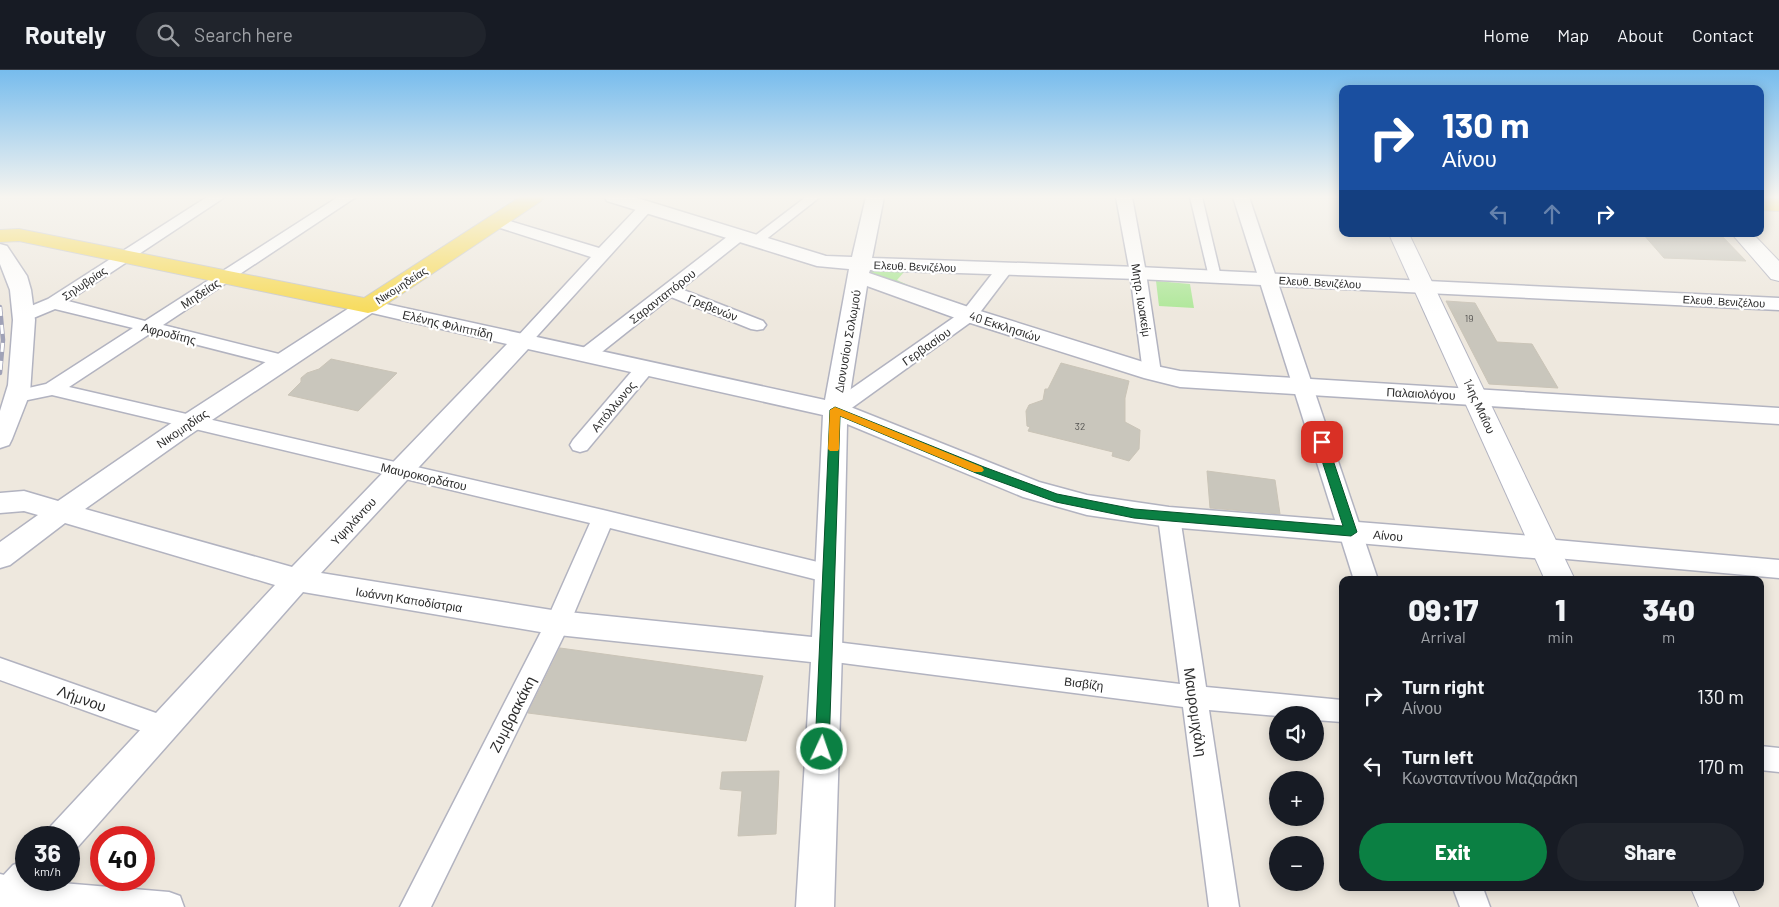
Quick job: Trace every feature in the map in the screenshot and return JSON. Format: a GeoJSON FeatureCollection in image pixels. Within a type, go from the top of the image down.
{"type":"FeatureCollection","features":[{"type":"Feature","properties":{"kind":"main road","name":"Ελένης Φιλιππίδη"},"geometry":{"type":"LineString","coordinates":[[24,236],[368,306]]}},
{"type":"Feature","properties":{"kind":"main road","name":"Νικομηδείας"},"geometry":{"type":"LineString","coordinates":[[368,306],[475,236]]}},
{"type":"Feature","properties":{"kind":"main road","name":"14ης Μαΐου"},"geometry":{"type":"LineString","coordinates":[[1400,237],[1476,396],[1558,576]]}},
{"type":"Feature","properties":{"kind":"main road"},"geometry":{"type":"LineString","coordinates":[[1745,237],[1779,274]]}},
{"type":"Feature","properties":{"kind":"main road"},"geometry":{"type":"LineString","coordinates":[[1712,891],[1720,907]]}},
{"type":"Feature","properties":{"kind":"street","name":"Σηλυβρίας"},"geometry":{"type":"LineString","coordinates":[[24,315],[54,304],[156,236]]}},
{"type":"Feature","properties":{"kind":"street","name":"Μηδείας"},"geometry":{"type":"LineString","coordinates":[[52,389],[288,236]]}},
{"type":"Feature","properties":{"kind":"street"},"geometry":{"type":"LineString","coordinates":[[542,236],[602,255]]}},
{"type":"Feature","properties":{"kind":"street","name":"Υψηλάντου"},"geometry":{"type":"LineString","coordinates":[[74,826],[297,580],[619,236]]}},
{"type":"Feature","properties":{"kind":"street","name":"40 Εκκλησιών"},"geometry":{"type":"LineString","coordinates":[[738,236],[819,261],[859,270],[969,315],[1152,373]]}},
{"type":"Feature","properties":{"kind":"street"},"geometry":{"type":"LineString","coordinates":[[747,239],[752,236]]}},
{"type":"Feature","properties":{"kind":"street","name":"Διονυσίου Σολωμού"},"geometry":{"type":"LineString","coordinates":[[815,907],[827,651],[835,410],[866,236]]}},
{"type":"Feature","properties":{"kind":"street","name":"Μητρ. Ιωακείμ"},"geometry":{"type":"LineString","coordinates":[[1131,236],[1152,373]]}},
{"type":"Feature","properties":{"kind":"street"},"geometry":{"type":"LineString","coordinates":[[1205,236],[1215,277]]}},
{"type":"Feature","properties":{"kind":"street"},"geometry":{"type":"LineString","coordinates":[[1253,236],[1305,388],[1365,576]]}},
{"type":"Feature","properties":{"kind":"street","name":"Σαρανταπόρου"},"geometry":{"type":"LineString","coordinates":[[586,355],[669,290],[747,239]]}},
{"type":"Feature","properties":{"kind":"street"},"geometry":{"type":"LineString","coordinates":[[0,250],[8,260],[16,276],[24,315],[18,396],[0,439]]}},
{"type":"Feature","properties":{"kind":"street","name":"Ελευθ. Βενιζέλου"},"geometry":{"type":"LineString","coordinates":[[859,270],[1005,269],[1138,273],[1779,304]]}},
{"type":"Feature","properties":{"kind":"street","name":"Γερβασίου"},"geometry":{"type":"LineString","coordinates":[[835,410],[969,315],[1005,269]]}},
{"type":"Feature","properties":{"kind":"street","name":"Γρεβενών"},"geometry":{"type":"LineString","coordinates":[[669,290],[756,325]]}},
{"type":"Feature","properties":{"kind":"street","name":"Αφροδίτης"},"geometry":{"type":"LineString","coordinates":[[54,304],[284,361]]}},
{"type":"Feature","properties":{"kind":"street","name":"Ελένης Φιλιππίδη"},"geometry":{"type":"LineString","coordinates":[[368,306],[835,410]]}},
{"type":"Feature","properties":{"kind":"street","name":"Νικομηδίας"},"geometry":{"type":"LineString","coordinates":[[0,557],[60,511],[191,420],[368,306]]}},
{"type":"Feature","properties":{"kind":"street","name":"Απόλλωνος"},"geometry":{"type":"LineString","coordinates":[[580,445],[645,368]]}},
{"type":"Feature","properties":{"kind":"street","name":"Παλαιολόγου"},"geometry":{"type":"LineString","coordinates":[[1152,373],[1192,380],[1305,388],[1476,396],[1779,416]]}},
{"type":"Feature","properties":{"kind":"street","name":"Μαυροκορδάτου"},"geometry":{"type":"LineString","coordinates":[[18,396],[52,389],[191,420],[830,574]]}},
{"type":"Feature","properties":{"kind":"street","name":"Αίνου"},"geometry":{"type":"LineString","coordinates":[[835,410],[980,470],[1056,498],[1110,510],[1169,518],[1779,569]]}},
{"type":"Feature","properties":{"kind":"street","name":"Ιωάννη Καποδίστρια"},"geometry":{"type":"LineString","coordinates":[[0,503],[24,502],[60,511],[297,580],[558,623],[827,651]]}},
{"type":"Feature","properties":{"kind":"street","name":"Ζυμβρακάκη"},"geometry":{"type":"LineString","coordinates":[[415,907],[558,623],[603,518]]}},
{"type":"Feature","properties":{"kind":"street","name":"Μαυρομιχάλη"},"geometry":{"type":"LineString","coordinates":[[1169,518],[1224,907]]}},
{"type":"Feature","properties":{"kind":"street","name":"Βισβίζη"},"geometry":{"type":"LineString","coordinates":[[827,651],[1194,697],[1339,711]]}},
{"type":"Feature","properties":{"kind":"street","name":"Λήμνου"},"geometry":{"type":"LineString","coordinates":[[0,669],[164,727]]}},
{"type":"Feature","properties":{"kind":"street"},"geometry":{"type":"LineString","coordinates":[[1764,758],[1779,760]]}},
{"type":"Feature","properties":{"kind":"street"},"geometry":{"type":"LineString","coordinates":[[10,891],[169,907]]}},
{"type":"Feature","properties":{"kind":"street"},"geometry":{"type":"LineString","coordinates":[[1469,891],[1475,907]]}},
{"type":"Feature","properties":{"kind":"green space"},"geometry":{"type":"Polygon","coordinates":[[[866,269],[904,272],[897,280],[910,286],[907,289],[863,275],[866,269]]]}},
{"type":"Feature","properties":{"kind":"green space"},"geometry":{"type":"Polygon","coordinates":[[[1156,281],[1190,284],[1194,308],[1159,306],[1156,281]]]}},
{"type":"Feature","properties":{"kind":"building"},"geometry":{"type":"Polygon","coordinates":[[[1646,237],[1723,237],[1746,261],[1664,258],[1646,237]]]}},
{"type":"Feature","properties":{"kind":"building"},"geometry":{"type":"Polygon","coordinates":[[[1446,301],[1475,303],[1497,342],[1532,344],[1558,388],[1489,384],[1446,301]]]}},
{"type":"Feature","properties":{"kind":"building"},"geometry":{"type":"Polygon","coordinates":[[[331,359],[397,373],[358,411],[288,395],[301,382],[301,378],[307,373],[319,369],[331,359]]]}},
{"type":"Feature","properties":{"kind":"building"},"geometry":{"type":"Polygon","coordinates":[[[1061,363],[1129,381],[1125,398],[1125,422],[1140,430],[1139,449],[1129,461],[1112,456],[1113,452],[1028,431],[1030,427],[1027,426],[1026,411],[1029,405],[1043,400],[1045,389],[1048,389],[1061,363]]]}},
{"type":"Feature","properties":{"kind":"building"},"geometry":{"type":"Polygon","coordinates":[[[1207,471],[1275,480],[1280,514],[1210,508],[1207,471]]]}},
{"type":"Feature","properties":{"kind":"building"},"geometry":{"type":"Polygon","coordinates":[[[560,648],[763,676],[746,741],[528,713],[560,648]]]}},
{"type":"Feature","properties":{"kind":"building"},"geometry":{"type":"Polygon","coordinates":[[[779,771],[776,834],[738,836],[742,791],[720,789],[722,772],[779,771]]]}},
{"type":"Feature","properties":{"kind":"railway"},"geometry":{"type":"LineString","coordinates":[[0,307],[3,340],[0,373]]}},
{"type":"Feature","properties":{"kind":"slow traffic"},"geometry":{"type":"LineString","coordinates":[[834,449],[835,410],[978,470]]}},
{"type":"Feature","properties":{"kind":"route"},"geometry":{"type":"LineString","coordinates":[[822,749],[835,410],[980,470],[1056,498],[1134,514],[1351,532],[1322,442]]}}]}
